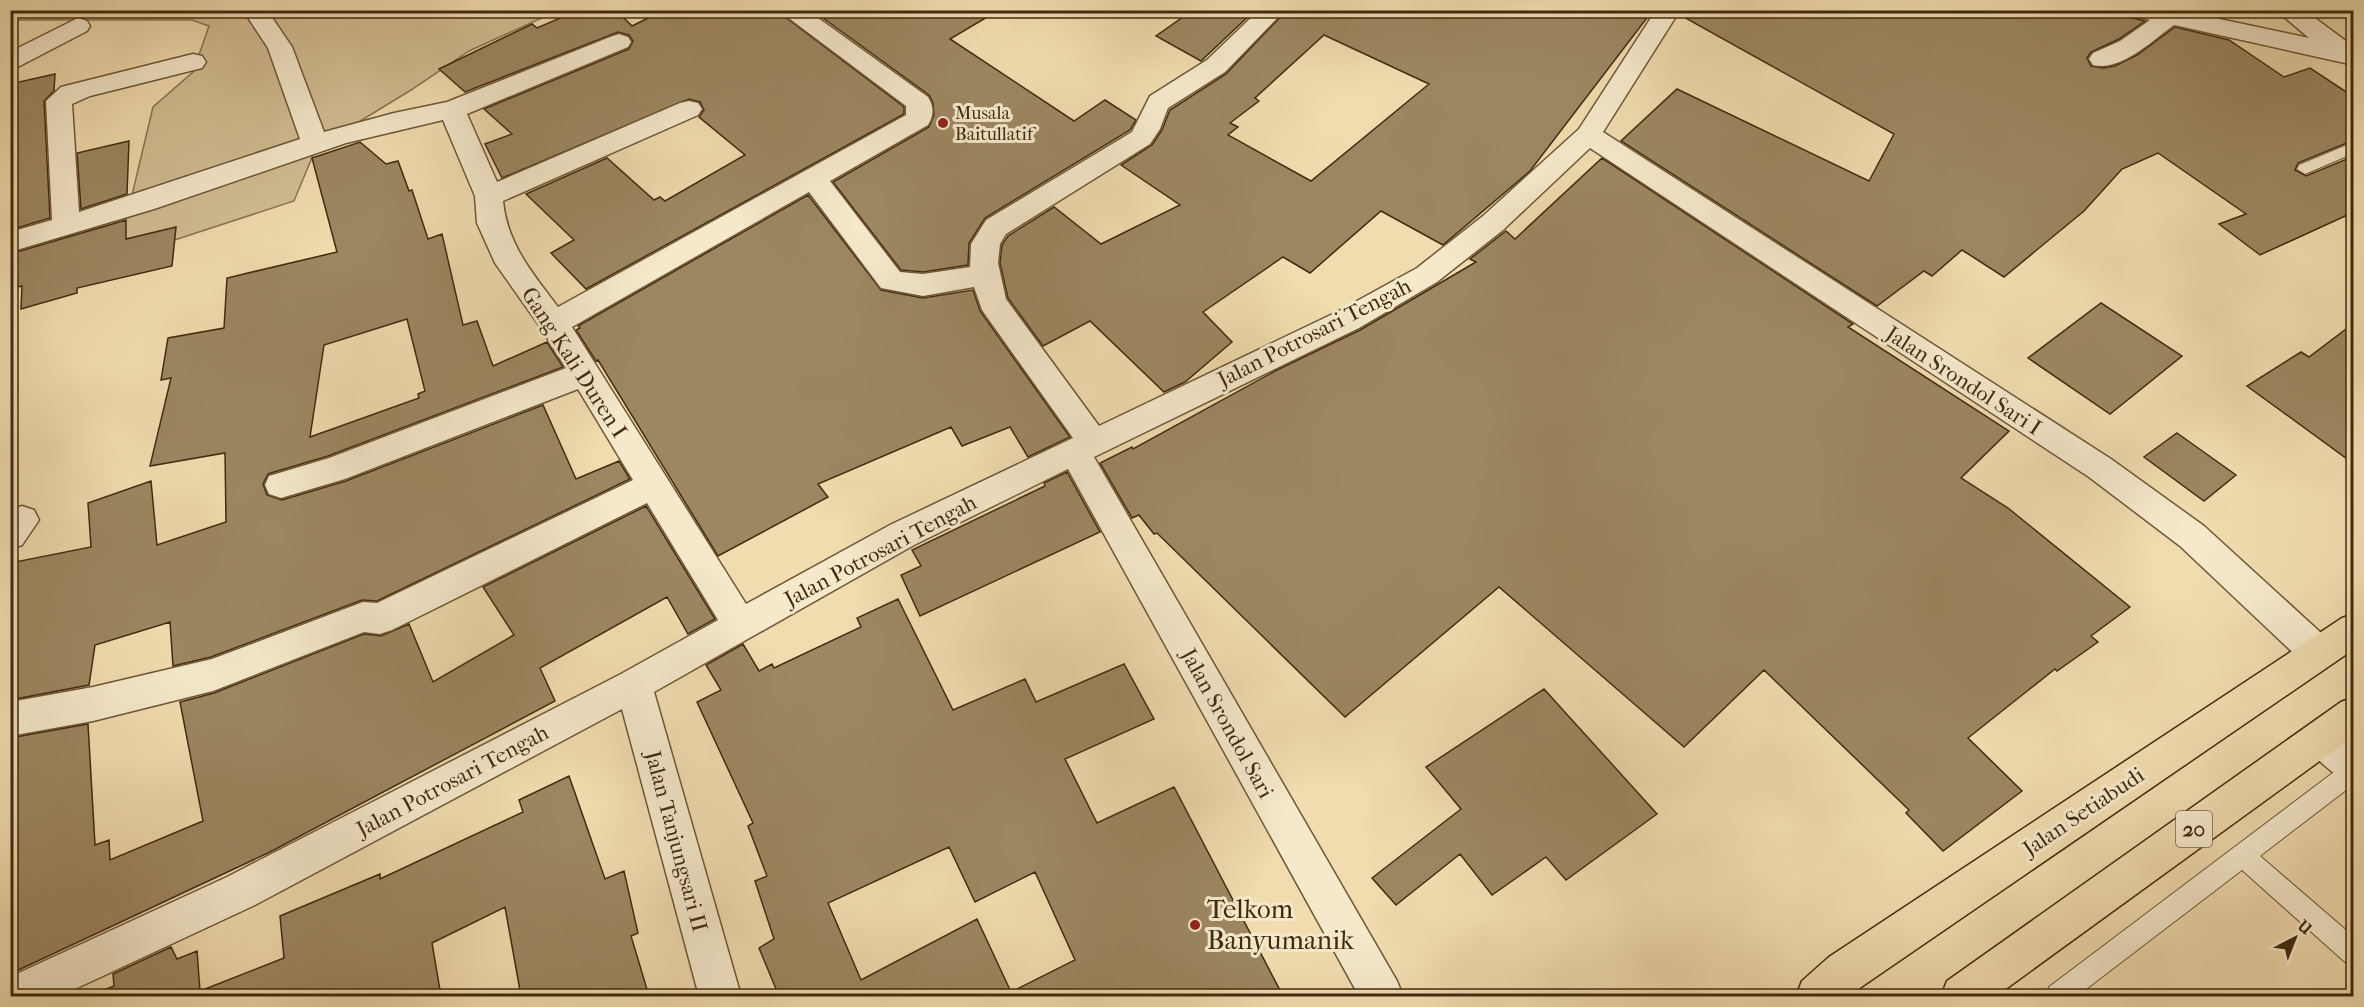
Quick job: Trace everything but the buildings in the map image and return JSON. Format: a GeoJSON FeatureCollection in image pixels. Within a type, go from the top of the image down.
{"type":"FeatureCollection","features":[{"type":"Feature","properties":{"kind":"highway","name":"Jalan Setiabudi"},"geometry":{"type":"LineString","coordinates":[[1817,996],[1844,972],[2354,629]]}},
{"type":"Feature","properties":{"kind":"highway","name":"20"},"geometry":{"type":"LineString","coordinates":[[1962,996],[2354,714]]}},
{"type":"Feature","properties":{"kind":"street"},"geometry":{"type":"LineString","coordinates":[[255,10],[262,24],[280,47],[315,144]]}},
{"type":"Feature","properties":{"kind":"street"},"geometry":{"type":"LineString","coordinates":[[554,323],[920,119],[919,103],[790,10]]}},
{"type":"Feature","properties":{"kind":"street","name":"Jalan Srondol Sari"},"geometry":{"type":"LineString","coordinates":[[1273,10],[1216,66],[1159,102],[1154,108],[1150,127],[1141,138],[996,227],[983,246],[985,274],[992,302],[1083,445],[1382,996]]}},
{"type":"Feature","properties":{"kind":"street","name":"Jalan Potrosari Tengah"},"geometry":{"type":"LineString","coordinates":[[15,996],[241,891],[634,685],[902,535],[1083,445],[1348,320],[1426,275],[1493,223],[1588,135],[1668,10]]}},
{"type":"Feature","properties":{"kind":"street"},"geometry":{"type":"LineString","coordinates":[[2139,10],[2350,55]]}},
{"type":"Feature","properties":{"kind":"street"},"geometry":{"type":"LineString","coordinates":[[2288,10],[2350,55]]}},
{"type":"Feature","properties":{"kind":"street"},"geometry":{"type":"LineString","coordinates":[[2102,59],[2129,46],[2169,17]]}},
{"type":"Feature","properties":{"kind":"street"},"geometry":{"type":"LineString","coordinates":[[10,63],[78,26]]}},
{"type":"Feature","properties":{"kind":"street"},"geometry":{"type":"LineString","coordinates":[[10,242],[141,204],[315,144],[439,112],[619,42]]}},
{"type":"Feature","properties":{"kind":"street"},"geometry":{"type":"LineString","coordinates":[[66,226],[59,101],[76,91],[192,62]]}},
{"type":"Feature","properties":{"kind":"street"},"geometry":{"type":"LineString","coordinates":[[489,196],[689,109]]}},
{"type":"Feature","properties":{"kind":"street","name":"Gang Kali Duren I"},"geometry":{"type":"LineString","coordinates":[[439,112],[489,196],[491,223],[509,262],[554,323],[740,626]]}},
{"type":"Feature","properties":{"kind":"street","name":"Jalan Srondol Sari I"},"geometry":{"type":"LineString","coordinates":[[1588,135],[2100,468],[2192,536],[2318,653]]}},
{"type":"Feature","properties":{"kind":"street"},"geometry":{"type":"LineString","coordinates":[[813,178],[891,281],[922,285],[985,274]]}},
{"type":"Feature","properties":{"kind":"street"},"geometry":{"type":"LineString","coordinates":[[281,485],[334,470],[584,374]]}},
{"type":"Feature","properties":{"kind":"street"},"geometry":{"type":"LineString","coordinates":[[10,719],[103,702],[213,675],[363,617],[380,619],[653,485]]}},
{"type":"Feature","properties":{"kind":"street","name":"Jalan Tanjungsari II"},"geometry":{"type":"LineString","coordinates":[[634,685],[720,996]]}},
{"type":"Feature","properties":{"kind":"street"},"geometry":{"type":"LineString","coordinates":[[2322,737],[2354,768]]}},
{"type":"Feature","properties":{"kind":"lane"},"geometry":{"type":"LineString","coordinates":[[2305,169],[2354,147]]}},
{"type":"Feature","properties":{"kind":"lane"},"geometry":{"type":"LineString","coordinates":[[2058,996],[2354,768]]}},
{"type":"Feature","properties":{"kind":"lane"},"geometry":{"type":"LineString","coordinates":[[2241,855],[2354,953]]}},
{"type":"Feature","properties":{"kind":"shaded area"},"geometry":{"type":"Polygon","coordinates":[[[10,11],[557,11],[469,51],[411,90],[316,148],[294,201],[101,264],[57,240],[132,195],[153,107],[193,72],[209,26],[192,20],[11,20],[10,11]]]}},
{"type":"Feature","properties":{"kind":"place","name":"Musala Baitullatif"},"geometry":{"type":"Point","coordinates":[943,123]}},
{"type":"Feature","properties":{"kind":"place","name":"Telkom Banyumanik"},"geometry":{"type":"Point","coordinates":[1195,925]}}]}
